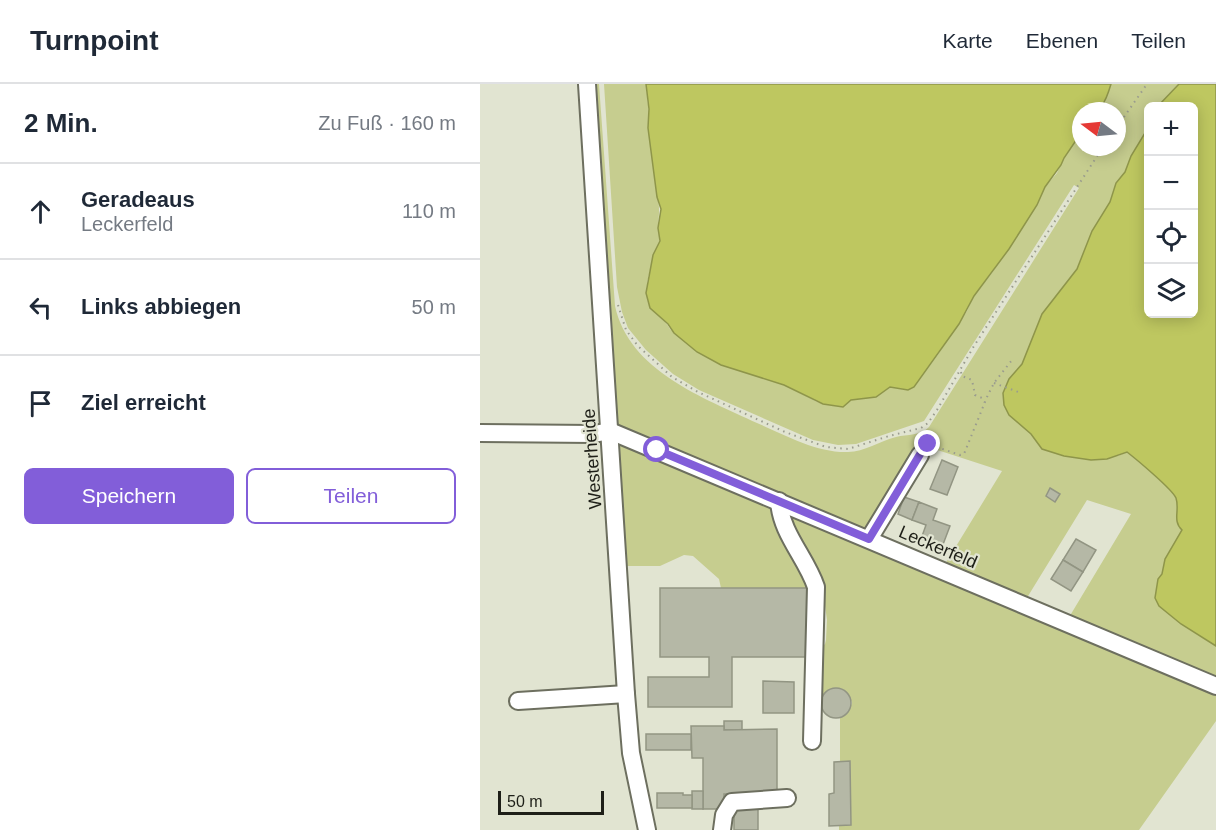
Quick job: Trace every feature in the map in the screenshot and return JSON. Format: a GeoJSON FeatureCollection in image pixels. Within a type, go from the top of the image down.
{"type":"FeatureCollection","features":[{"type":"Feature","properties":{"kind":"street","name":"Westerheide"},"geometry":{"type":"LineString","coordinates":[[587,84],[626,694],[631,753],[647,830]]}},
{"type":"Feature","properties":{"kind":"street"},"geometry":{"type":"LineString","coordinates":[[480,433],[594,434],[610,431]]}},
{"type":"Feature","properties":{"kind":"street","name":"Leckerfeld"},"geometry":{"type":"LineString","coordinates":[[610,431],[1216,686]]}},
{"type":"Feature","properties":{"kind":"street"},"geometry":{"type":"LineString","coordinates":[[869,539],[920,455]]}},
{"type":"Feature","properties":{"kind":"street"},"geometry":{"type":"LineString","coordinates":[[779,501],[784,524],[816,587],[812,741]]}},
{"type":"Feature","properties":{"kind":"street"},"geometry":{"type":"LineString","coordinates":[[518,701],[626,694]]}},
{"type":"Feature","properties":{"kind":"street"},"geometry":{"type":"LineString","coordinates":[[722,830],[724,815],[732,802],[787,798]]}},
{"type":"Feature","properties":{"kind":"path"},"geometry":{"type":"LineString","coordinates":[[1126,114],[1147,84]]}},
{"type":"Feature","properties":{"kind":"path"},"geometry":{"type":"LineString","coordinates":[[617,301],[626,330],[638,346],[672,377],[698,392],[785,432],[826,447],[848,449],[921,428],[928,423],[937,410],[974,346],[1097,156]]}},
{"type":"Feature","properties":{"kind":"path"},"geometry":{"type":"LineString","coordinates":[[920,455],[928,444],[960,455],[964,454],[994,383],[1012,360]]}},
{"type":"Feature","properties":{"kind":"path"},"geometry":{"type":"LineString","coordinates":[[961,372],[962,376],[972,380],[975,394],[985,403]]}},
{"type":"Feature","properties":{"kind":"path"},"geometry":{"type":"LineString","coordinates":[[994,383],[1021,393]]}},
{"type":"Feature","properties":{"kind":"shaded area"},"geometry":{"type":"Polygon","coordinates":[[[593,84],[599,84],[615,306],[623,329],[636,348],[671,380],[714,403],[801,442],[825,450],[848,452],[896,437],[918,433],[929,427],[1079,188],[1074,185],[924,421],[856,444],[838,445],[813,440],[699,390],[673,374],[646,350],[628,328],[617,287],[604,84],[646,84],[660,238],[647,286],[648,301],[652,309],[670,329],[697,352],[721,365],[784,385],[817,402],[843,407],[851,400],[876,397],[890,387],[907,390],[914,387],[1037,205],[1045,187],[1057,173],[1072,146],[1072,156],[1126,156],[1126,102],[1104,102],[1111,84],[1179,84],[1162,102],[1144,102],[1144,135],[1131,156],[1125,173],[1116,183],[1110,202],[1092,231],[1077,269],[1043,314],[1022,364],[1009,379],[1003,393],[1004,405],[1009,415],[1031,434],[1042,449],[1118,456],[1127,452],[1176,498],[1177,523],[1182,530],[1165,559],[1162,574],[1158,579],[1155,598],[1159,606],[1181,624],[1216,646],[1216,682],[1068,619],[1131,514],[1087,500],[1025,601],[944,566],[1002,471],[922,445],[872,527],[859,531],[615,427],[593,84]]]}},
{"type":"Feature","properties":{"kind":"shaded area"},"geometry":{"type":"Polygon","coordinates":[[[646,84],[1111,84],[1104,102],[1072,102],[1072,146],[1009,249],[974,296],[959,324],[914,387],[908,390],[890,387],[876,397],[851,400],[843,407],[823,404],[784,385],[721,365],[697,352],[674,333],[668,324],[650,308],[646,293],[653,255],[660,241],[658,228],[661,209],[657,197],[648,128],[649,109],[646,84]]]}},
{"type":"Feature","properties":{"kind":"shaded area"},"geometry":{"type":"Polygon","coordinates":[[[1179,84],[1216,84],[1216,646],[1181,624],[1159,606],[1155,598],[1158,579],[1162,574],[1165,559],[1182,530],[1177,523],[1177,502],[1173,494],[1127,452],[1107,459],[1091,460],[1064,456],[1042,449],[1031,434],[1009,415],[1004,405],[1003,393],[1009,379],[1022,364],[1042,314],[1077,269],[1092,231],[1110,202],[1116,183],[1125,172],[1131,156],[1144,135],[1144,318],[1198,318],[1198,102],[1162,102],[1179,84]]]}},
{"type":"Feature","properties":{"kind":"shaded area"},"geometry":{"type":"Polygon","coordinates":[[[624,443],[773,509],[808,580],[807,588],[721,588],[719,579],[693,556],[684,555],[660,566],[623,566],[616,448],[624,443]]]}},
{"type":"Feature","properties":{"kind":"shaded area"},"geometry":{"type":"Polygon","coordinates":[[[784,511],[1216,694],[1216,721],[1139,830],[839,830],[839,826],[851,825],[850,762],[840,761],[840,718],[847,714],[852,703],[846,693],[836,689],[827,692],[821,702],[818,651],[825,644],[827,620],[822,584],[784,511]]]}},
{"type":"Feature","properties":{"kind":"building"},"geometry":{"type":"Polygon","coordinates":[[[942,460],[958,467],[947,495],[930,489],[942,460]]]}},
{"type":"Feature","properties":{"kind":"building"},"geometry":{"type":"Polygon","coordinates":[[[1050,488],[1060,494],[1055,502],[1046,496],[1050,488]]]}},
{"type":"Feature","properties":{"kind":"building"},"geometry":{"type":"Polygon","coordinates":[[[904,497],[919,502],[912,520],[898,514],[904,497]]]}},
{"type":"Feature","properties":{"kind":"building"},"geometry":{"type":"Polygon","coordinates":[[[919,502],[937,509],[933,520],[950,526],[942,547],[921,539],[926,525],[912,520],[919,502]]]}},
{"type":"Feature","properties":{"kind":"building"},"geometry":{"type":"Polygon","coordinates":[[[1076,539],[1096,550],[1083,572],[1063,560],[1076,539]]]}},
{"type":"Feature","properties":{"kind":"building"},"geometry":{"type":"Polygon","coordinates":[[[1063,560],[1083,572],[1071,591],[1051,579],[1063,560]]]}},
{"type":"Feature","properties":{"kind":"building"},"geometry":{"type":"Polygon","coordinates":[[[660,588],[807,588],[807,657],[732,657],[732,707],[648,707],[648,677],[709,677],[709,657],[660,657],[660,588]]]}},
{"type":"Feature","properties":{"kind":"building"},"geometry":{"type":"Polygon","coordinates":[[[763,681],[794,682],[794,713],[763,713],[763,681]]]}},
{"type":"Feature","properties":{"kind":"building"},"geometry":{"type":"Polygon","coordinates":[[[836,688],[847,692],[851,703],[847,714],[836,718],[825,714],[821,703],[825,692],[836,688]]]}},
{"type":"Feature","properties":{"kind":"building"},"geometry":{"type":"Polygon","coordinates":[[[724,721],[742,721],[742,730],[724,730],[724,721]]]}},
{"type":"Feature","properties":{"kind":"building"},"geometry":{"type":"Polygon","coordinates":[[[691,726],[724,726],[724,730],[777,729],[777,794],[724,794],[724,809],[703,809],[703,758],[692,758],[691,726]]]}},
{"type":"Feature","properties":{"kind":"building"},"geometry":{"type":"Polygon","coordinates":[[[646,734],[691,734],[691,750],[646,750],[646,734]]]}},
{"type":"Feature","properties":{"kind":"building"},"geometry":{"type":"Polygon","coordinates":[[[850,761],[851,825],[829,826],[829,794],[834,793],[834,762],[850,761]]]}},
{"type":"Feature","properties":{"kind":"building"},"geometry":{"type":"Polygon","coordinates":[[[692,791],[703,791],[703,809],[692,809],[692,791]]]}},
{"type":"Feature","properties":{"kind":"building"},"geometry":{"type":"Polygon","coordinates":[[[657,793],[692,795],[692,808],[657,808],[657,793]]]}},
{"type":"Feature","properties":{"kind":"building"},"geometry":{"type":"Polygon","coordinates":[[[734,807],[758,807],[758,830],[734,830],[734,807]]]}},
{"type":"Feature","properties":{"kind":"route"},"geometry":{"type":"LineString","coordinates":[[657,450],[869,539],[928,444]]}}]}
